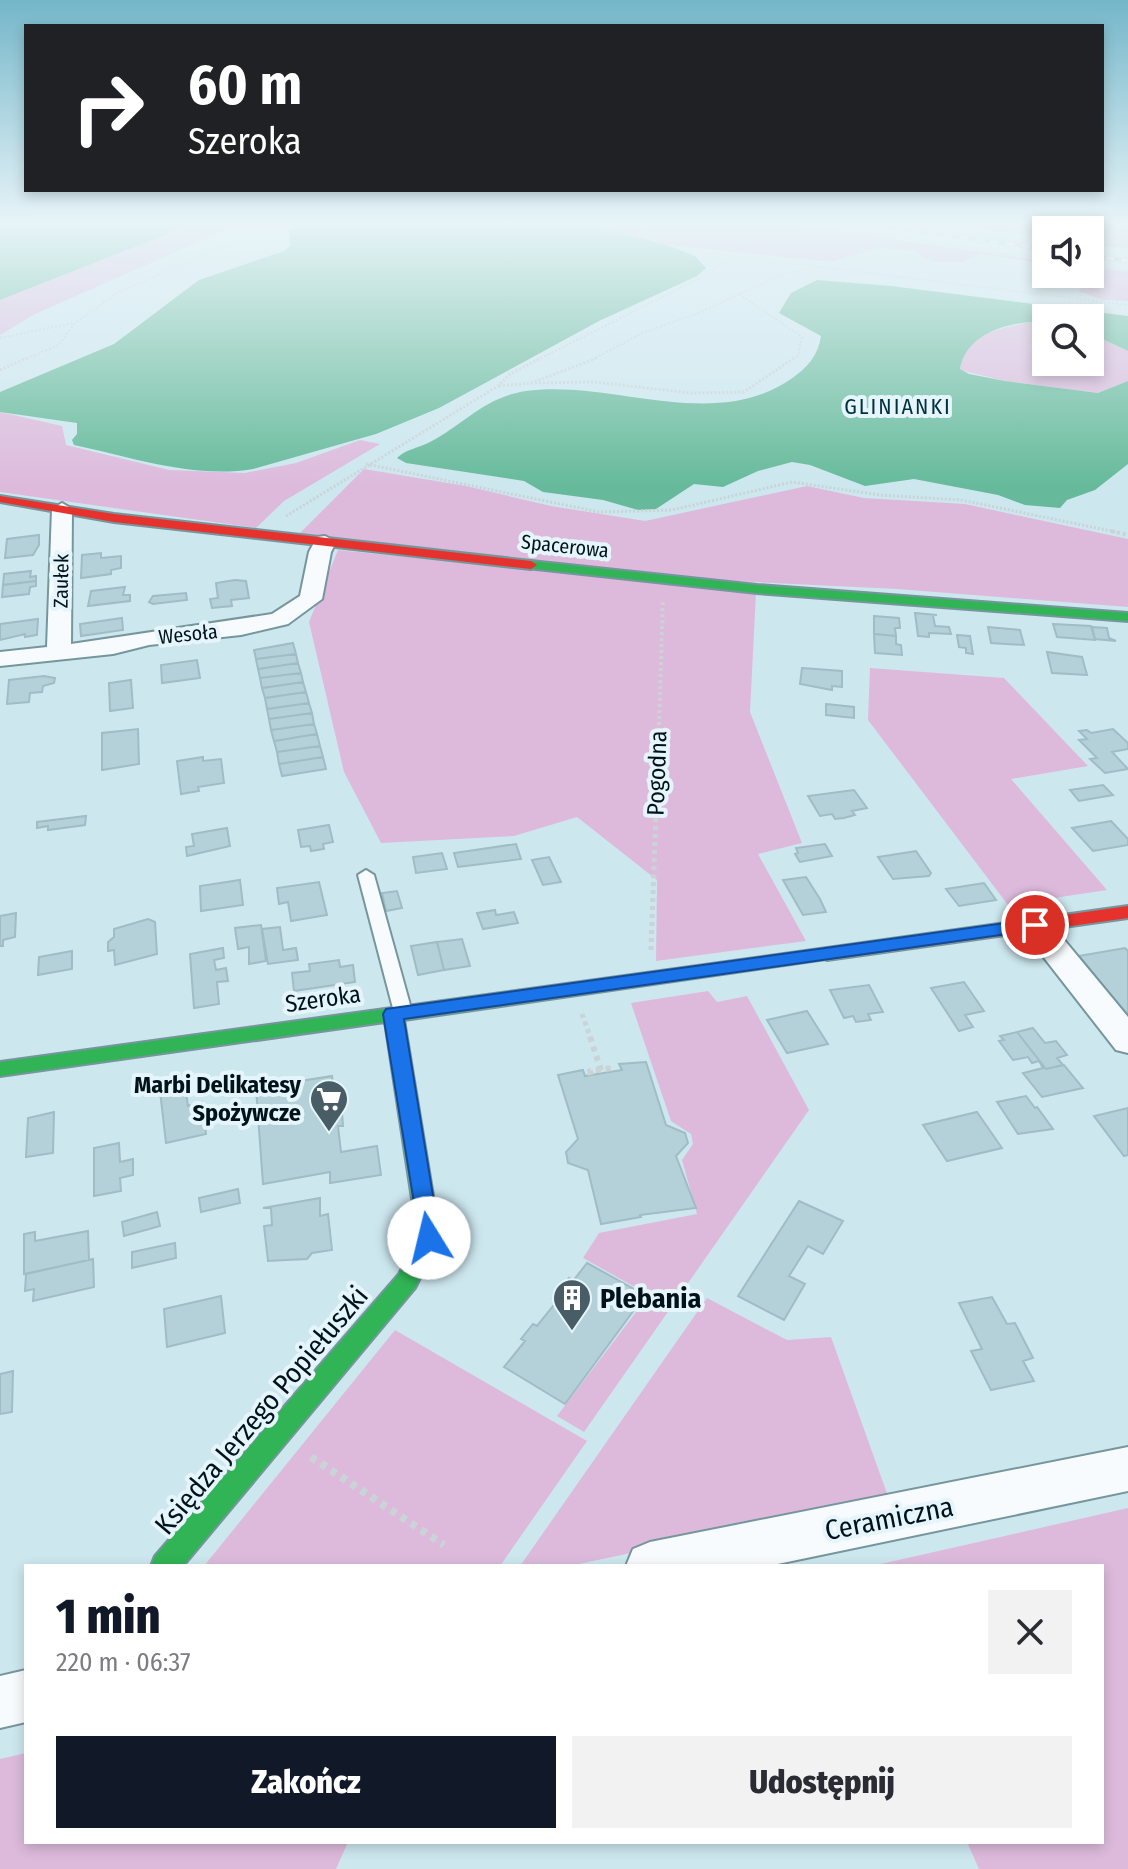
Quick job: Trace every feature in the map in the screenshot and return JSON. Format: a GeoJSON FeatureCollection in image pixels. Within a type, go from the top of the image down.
{"type":"FeatureCollection","features":[{"type":"Feature","properties":{"kind":"street","name":"Spacerowa"},"geometry":{"type":"LineString","coordinates":[[0,499],[260,536],[663,579],[1128,617]]}},
{"type":"Feature","properties":{"kind":"street","name":"Zaułek"},"geometry":{"type":"LineString","coordinates":[[59,653],[62,509]]}},
{"type":"Feature","properties":{"kind":"street","name":"Wesoła"},"geometry":{"type":"LineString","coordinates":[[0,659],[113,647],[148,638],[241,628],[280,619],[311,599],[320,552],[325,542]]}},
{"type":"Feature","properties":{"kind":"street","name":"Szeroka"},"geometry":{"type":"LineString","coordinates":[[0,1069],[1128,912]]}},
{"type":"Feature","properties":{"kind":"street"},"geometry":{"type":"LineString","coordinates":[[1035,925],[1128,1041]]}},
{"type":"Feature","properties":{"kind":"street","name":"Księdza Jerzego Popiełuszki"},"geometry":{"type":"LineString","coordinates":[[167,1564],[407,1281],[429,1238],[398,1013]]}},
{"type":"Feature","properties":{"kind":"street","name":"Ceramiczna"},"geometry":{"type":"LineString","coordinates":[[660,1564],[1128,1469]]}},
{"type":"Feature","properties":{"kind":"street"},"geometry":{"type":"LineString","coordinates":[[0,1702],[24,1696]]}},
{"type":"Feature","properties":{"kind":"lane"},"geometry":{"type":"LineString","coordinates":[[366,875],[398,1013]]}},
{"type":"Feature","properties":{"kind":"path"},"geometry":{"type":"LineString","coordinates":[[0,370],[59,345],[75,323],[91,311]]}},
{"type":"Feature","properties":{"kind":"path"},"geometry":{"type":"LineString","coordinates":[[260,536],[310,499],[498,386],[510,374],[634,311]]}},
{"type":"Feature","properties":{"kind":"path"},"geometry":{"type":"LineString","coordinates":[[531,383],[598,358],[642,333],[700,311]]}},
{"type":"Feature","properties":{"kind":"path"},"geometry":{"type":"LineString","coordinates":[[498,386],[594,382],[691,393],[744,392],[798,356],[802,337],[764,311]]}},
{"type":"Feature","properties":{"kind":"path"},"geometry":{"type":"LineString","coordinates":[[0,338],[75,323]]}},
{"type":"Feature","properties":{"kind":"path"},"geometry":{"type":"LineString","coordinates":[[366,464],[629,516],[654,514],[792,482],[880,495],[961,500],[1128,535]]}},
{"type":"Feature","properties":{"kind":"path","name":"Pogodna"},"geometry":{"type":"LineString","coordinates":[[651,950],[663,579]]}},
{"type":"Feature","properties":{"kind":"path"},"geometry":{"type":"LineString","coordinates":[[580,1007],[601,1071]]}},
{"type":"Feature","properties":{"kind":"path"},"geometry":{"type":"LineString","coordinates":[[591,1075],[590,1071],[612,1068],[613,1071]]}},
{"type":"Feature","properties":{"kind":"path"},"geometry":{"type":"LineString","coordinates":[[277,1435],[444,1545]]}},
{"type":"Feature","properties":{"kind":"shaded area"},"geometry":{"type":"Polygon","coordinates":[[[0,311],[41,311],[35,314],[0,335],[0,311]]]}},
{"type":"Feature","properties":{"kind":"shaded area"},"geometry":{"type":"Polygon","coordinates":[[[158,311],[620,311],[439,408],[376,434],[253,469],[231,471],[185,469],[74,445],[72,440],[77,434],[77,423],[0,412],[0,392],[114,344],[158,311]]]}},
{"type":"Feature","properties":{"kind":"shaded area"},"geometry":{"type":"Polygon","coordinates":[[[1032,311],[1032,322],[1006,326],[981,337],[964,356],[960,369],[969,374],[1005,381],[1098,393],[1128,381],[1128,464],[1095,490],[1067,500],[1060,508],[1025,505],[998,495],[914,479],[865,486],[810,465],[792,462],[758,471],[723,487],[694,484],[656,509],[638,510],[603,500],[543,492],[524,481],[406,463],[397,458],[443,435],[486,405],[526,391],[559,389],[696,403],[729,402],[761,395],[791,379],[807,366],[821,336],[779,313],[1032,311]]]}},
{"type":"Feature","properties":{"kind":"shaded area"},"geometry":{"type":"Polygon","coordinates":[[[1104,313],[1128,316],[1128,351],[1104,340],[1104,313]]]}},
{"type":"Feature","properties":{"kind":"shaded area"},"geometry":{"type":"Polygon","coordinates":[[[1032,322],[1032,376],[1104,376],[1104,340],[1128,351],[1128,381],[1098,393],[1005,381],[960,370],[970,346],[988,333],[1032,322]]]}},
{"type":"Feature","properties":{"kind":"shaded area"},"geometry":{"type":"Polygon","coordinates":[[[0,412],[62,426],[66,445],[169,470],[245,473],[296,463],[360,440],[380,444],[284,501],[256,528],[0,492],[0,412]]]}},
{"type":"Feature","properties":{"kind":"shaded area"},"geometry":{"type":"Polygon","coordinates":[[[364,469],[645,521],[807,486],[864,498],[965,504],[1128,539],[1128,607],[897,589],[690,579],[296,537],[364,469]]]}},
{"type":"Feature","properties":{"kind":"shaded area"},"geometry":{"type":"Polygon","coordinates":[[[338,550],[756,592],[750,712],[802,843],[758,854],[806,941],[656,961],[657,880],[577,817],[514,836],[381,843],[344,772],[309,622],[338,550]]]}},
{"type":"Feature","properties":{"kind":"shaded area"},"geometry":{"type":"Polygon","coordinates":[[[870,668],[1004,678],[1088,766],[1011,779],[1107,890],[1008,905],[868,720],[870,668]]]}},
{"type":"Feature","properties":{"kind":"shaded area"},"geometry":{"type":"Polygon","coordinates":[[[708,991],[717,1002],[747,996],[809,1110],[584,1432],[557,1416],[649,1295],[583,1258],[599,1233],[697,1214],[682,1160],[693,1144],[691,1134],[671,1121],[631,1003],[708,991]]]}},
{"type":"Feature","properties":{"kind":"shaded area"},"geometry":{"type":"Polygon","coordinates":[[[707,1298],[787,1340],[831,1337],[889,1499],[579,1564],[521,1564],[707,1298]]]}},
{"type":"Feature","properties":{"kind":"shaded area"},"geometry":{"type":"Polygon","coordinates":[[[395,1330],[587,1441],[501,1564],[206,1564],[395,1330]]]}},
{"type":"Feature","properties":{"kind":"shaded area"},"geometry":{"type":"Polygon","coordinates":[[[1128,1508],[1128,1869],[979,1869],[968,1844],[1104,1844],[1104,1564],[881,1564],[1128,1508]]]}},
{"type":"Feature","properties":{"kind":"shaded area"},"geometry":{"type":"Polygon","coordinates":[[[24,1753],[24,1844],[347,1844],[336,1869],[0,1869],[0,1759],[24,1753]]]}},
{"type":"Feature","properties":{"kind":"building"},"geometry":{"type":"Polygon","coordinates":[[[39,535],[39,545],[33,555],[5,558],[7,539],[39,535]]]}},
{"type":"Feature","properties":{"kind":"building"},"geometry":{"type":"Polygon","coordinates":[[[101,553],[101,558],[121,556],[121,568],[111,570],[111,574],[81,578],[82,555],[101,553]]]}},
{"type":"Feature","properties":{"kind":"building"},"geometry":{"type":"Polygon","coordinates":[[[31,571],[30,577],[36,576],[36,581],[3,585],[4,574],[31,571]]]}},
{"type":"Feature","properties":{"kind":"building"},"geometry":{"type":"Polygon","coordinates":[[[36,581],[36,586],[30,587],[29,594],[2,597],[3,585],[36,581]]]}},
{"type":"Feature","properties":{"kind":"building"},"geometry":{"type":"Polygon","coordinates":[[[246,581],[249,598],[231,600],[232,606],[212,608],[210,599],[218,598],[216,583],[246,581]]]}},
{"type":"Feature","properties":{"kind":"building"},"geometry":{"type":"Polygon","coordinates":[[[125,587],[123,595],[130,595],[130,601],[88,606],[91,591],[125,587]]]}},
{"type":"Feature","properties":{"kind":"building"},"geometry":{"type":"Polygon","coordinates":[[[186,593],[187,600],[149,602],[153,596],[186,593]]]}},
{"type":"Feature","properties":{"kind":"building"},"geometry":{"type":"Polygon","coordinates":[[[915,613],[937,615],[933,615],[935,626],[949,627],[951,634],[918,636],[915,613]]]}},
{"type":"Feature","properties":{"kind":"building"},"geometry":{"type":"Polygon","coordinates":[[[874,616],[899,618],[900,628],[895,628],[896,636],[874,634],[874,616]]]}},
{"type":"Feature","properties":{"kind":"building"},"geometry":{"type":"Polygon","coordinates":[[[122,618],[123,630],[81,636],[80,624],[122,618]]]}},
{"type":"Feature","properties":{"kind":"building"},"geometry":{"type":"Polygon","coordinates":[[[38,619],[37,635],[25,637],[25,634],[0,640],[0,624],[38,619]]]}},
{"type":"Feature","properties":{"kind":"building"},"geometry":{"type":"Polygon","coordinates":[[[1053,624],[1091,626],[1095,640],[1057,637],[1053,624]]]}},
{"type":"Feature","properties":{"kind":"building"},"geometry":{"type":"Polygon","coordinates":[[[988,627],[1020,630],[1024,645],[991,643],[988,627]]]}},
{"type":"Feature","properties":{"kind":"building"},"geometry":{"type":"Polygon","coordinates":[[[1092,627],[1107,628],[1109,638],[1116,641],[1095,639],[1092,627]]]}},
{"type":"Feature","properties":{"kind":"building"},"geometry":{"type":"Polygon","coordinates":[[[874,634],[896,636],[896,644],[901,645],[902,655],[875,653],[874,634]]]}},
{"type":"Feature","properties":{"kind":"building"},"geometry":{"type":"Polygon","coordinates":[[[957,635],[970,636],[973,654],[959,647],[957,635]]]}},
{"type":"Feature","properties":{"kind":"building"},"geometry":{"type":"Polygon","coordinates":[[[293,643],[296,654],[256,659],[254,650],[293,643]]]}},
{"type":"Feature","properties":{"kind":"building"},"geometry":{"type":"Polygon","coordinates":[[[1047,652],[1082,657],[1087,675],[1052,673],[1047,652]]]}},
{"type":"Feature","properties":{"kind":"building"},"geometry":{"type":"Polygon","coordinates":[[[296,654],[298,663],[258,669],[256,659],[296,654]]]}},
{"type":"Feature","properties":{"kind":"building"},"geometry":{"type":"Polygon","coordinates":[[[197,660],[200,678],[162,683],[161,665],[197,660]]]}},
{"type":"Feature","properties":{"kind":"building"},"geometry":{"type":"Polygon","coordinates":[[[298,663],[301,673],[260,678],[258,669],[298,663]]]}},
{"type":"Feature","properties":{"kind":"building"},"geometry":{"type":"Polygon","coordinates":[[[802,668],[842,671],[842,687],[832,686],[832,690],[800,684],[802,668]]]}},
{"type":"Feature","properties":{"kind":"building"},"geometry":{"type":"Polygon","coordinates":[[[301,673],[303,682],[262,688],[260,678],[301,673]]]}},
{"type":"Feature","properties":{"kind":"building"},"geometry":{"type":"Polygon","coordinates":[[[44,676],[55,678],[54,683],[43,686],[42,692],[30,693],[29,702],[7,704],[9,680],[44,676]]]}},
{"type":"Feature","properties":{"kind":"building"},"geometry":{"type":"Polygon","coordinates":[[[131,680],[133,708],[110,711],[109,683],[131,680]]]}},
{"type":"Feature","properties":{"kind":"building"},"geometry":{"type":"Polygon","coordinates":[[[303,682],[306,692],[265,698],[262,688],[303,682]]]}},
{"type":"Feature","properties":{"kind":"building"},"geometry":{"type":"Polygon","coordinates":[[[306,692],[309,703],[267,709],[265,698],[306,692]]]}},
{"type":"Feature","properties":{"kind":"building"},"geometry":{"type":"Polygon","coordinates":[[[309,703],[312,713],[269,719],[267,709],[309,703]]]}},
{"type":"Feature","properties":{"kind":"building"},"geometry":{"type":"Polygon","coordinates":[[[826,704],[854,707],[854,718],[826,715],[826,704]]]}},
{"type":"Feature","properties":{"kind":"building"},"geometry":{"type":"Polygon","coordinates":[[[312,713],[314,724],[271,730],[269,719],[312,713]]]}},
{"type":"Feature","properties":{"kind":"building"},"geometry":{"type":"Polygon","coordinates":[[[314,724],[317,734],[274,741],[271,730],[314,724]]]}},
{"type":"Feature","properties":{"kind":"building"},"geometry":{"type":"Polygon","coordinates":[[[138,729],[139,764],[102,770],[102,733],[138,729]]]}},
{"type":"Feature","properties":{"kind":"building"},"geometry":{"type":"Polygon","coordinates":[[[1113,729],[1128,743],[1128,749],[1112,752],[1128,769],[1105,773],[1090,759],[1097,758],[1079,740],[1087,739],[1079,731],[1091,733],[1113,729]]]}},
{"type":"Feature","properties":{"kind":"building"},"geometry":{"type":"Polygon","coordinates":[[[317,734],[320,746],[277,752],[274,741],[317,734]]]}},
{"type":"Feature","properties":{"kind":"building"},"geometry":{"type":"Polygon","coordinates":[[[320,746],[323,757],[279,764],[277,752],[320,746]]]}},
{"type":"Feature","properties":{"kind":"building"},"geometry":{"type":"Polygon","coordinates":[[[203,757],[203,761],[221,759],[224,783],[198,787],[199,791],[181,794],[177,761],[203,757]]]}},
{"type":"Feature","properties":{"kind":"building"},"geometry":{"type":"Polygon","coordinates":[[[323,757],[326,769],[282,776],[279,764],[323,757]]]}},
{"type":"Feature","properties":{"kind":"building"},"geometry":{"type":"Polygon","coordinates":[[[1103,785],[1113,795],[1079,801],[1070,790],[1103,785]]]}},
{"type":"Feature","properties":{"kind":"building"},"geometry":{"type":"Polygon","coordinates":[[[854,790],[867,808],[852,811],[855,815],[844,818],[835,819],[832,814],[820,816],[808,796],[854,790]]]}},
{"type":"Feature","properties":{"kind":"building"},"geometry":{"type":"Polygon","coordinates":[[[86,816],[85,825],[48,830],[48,826],[37,828],[37,822],[86,816]]]}},
{"type":"Feature","properties":{"kind":"building"},"geometry":{"type":"Polygon","coordinates":[[[1111,821],[1128,839],[1128,845],[1093,851],[1072,828],[1111,821]]]}},
{"type":"Feature","properties":{"kind":"building"},"geometry":{"type":"Polygon","coordinates":[[[329,825],[333,842],[323,844],[324,849],[311,851],[310,846],[301,847],[298,830],[329,825]]]}},
{"type":"Feature","properties":{"kind":"building"},"geometry":{"type":"Polygon","coordinates":[[[227,828],[230,846],[187,856],[186,847],[194,846],[192,834],[227,828]]]}},
{"type":"Feature","properties":{"kind":"building"},"geometry":{"type":"Polygon","coordinates":[[[516,844],[521,859],[458,867],[454,853],[516,844]]]}},
{"type":"Feature","properties":{"kind":"building"},"geometry":{"type":"Polygon","coordinates":[[[825,844],[832,856],[800,862],[795,854],[798,853],[796,848],[825,844]]]}},
{"type":"Feature","properties":{"kind":"building"},"geometry":{"type":"Polygon","coordinates":[[[916,851],[931,873],[929,876],[893,879],[878,857],[916,851]]]}},
{"type":"Feature","properties":{"kind":"building"},"geometry":{"type":"Polygon","coordinates":[[[442,853],[447,869],[416,873],[413,857],[442,853]]]}},
{"type":"Feature","properties":{"kind":"building"},"geometry":{"type":"Polygon","coordinates":[[[549,857],[561,882],[543,885],[532,860],[549,857]]]}},
{"type":"Feature","properties":{"kind":"building"},"geometry":{"type":"Polygon","coordinates":[[[806,877],[826,912],[803,915],[783,880],[806,877]]]}},
{"type":"Feature","properties":{"kind":"building"},"geometry":{"type":"Polygon","coordinates":[[[240,880],[243,905],[201,911],[200,886],[240,880]]]}},
{"type":"Feature","properties":{"kind":"building"},"geometry":{"type":"Polygon","coordinates":[[[319,882],[327,915],[291,921],[288,902],[279,904],[277,888],[319,882]]]}},
{"type":"Feature","properties":{"kind":"building"},"geometry":{"type":"Polygon","coordinates":[[[984,883],[996,900],[959,906],[946,889],[984,883]]]}},
{"type":"Feature","properties":{"kind":"building"},"geometry":{"type":"Polygon","coordinates":[[[397,891],[402,908],[386,911],[382,893],[397,891]]]}},
{"type":"Feature","properties":{"kind":"building"},"geometry":{"type":"Polygon","coordinates":[[[495,910],[496,915],[514,912],[518,923],[483,929],[477,913],[495,910]]]}},
{"type":"Feature","properties":{"kind":"building"},"geometry":{"type":"Polygon","coordinates":[[[16,913],[15,937],[3,940],[3,946],[0,946],[0,916],[16,913]]]}},
{"type":"Feature","properties":{"kind":"building"},"geometry":{"type":"Polygon","coordinates":[[[148,919],[155,922],[157,954],[115,965],[114,950],[108,951],[114,929],[148,919]]]}},
{"type":"Feature","properties":{"kind":"building"},"geometry":{"type":"Polygon","coordinates":[[[261,925],[266,961],[249,964],[249,947],[238,949],[235,928],[261,925]]]}},
{"type":"Feature","properties":{"kind":"building"},"geometry":{"type":"Polygon","coordinates":[[[280,927],[283,950],[296,948],[298,960],[268,964],[262,929],[280,927]]]}},
{"type":"Feature","properties":{"kind":"building"},"geometry":{"type":"Polygon","coordinates":[[[462,939],[470,966],[444,970],[437,942],[462,939]]]}},
{"type":"Feature","properties":{"kind":"building"},"geometry":{"type":"Polygon","coordinates":[[[437,942],[444,970],[418,975],[411,946],[437,942]]]}},
{"type":"Feature","properties":{"kind":"building"},"geometry":{"type":"Polygon","coordinates":[[[223,948],[224,958],[214,960],[216,970],[226,968],[228,981],[217,982],[219,1004],[194,1008],[190,954],[223,948]]]}},
{"type":"Feature","properties":{"kind":"building"},"geometry":{"type":"Polygon","coordinates":[[[1125,948],[1128,951],[1128,1016],[1079,956],[1125,948]]]}},
{"type":"Feature","properties":{"kind":"building"},"geometry":{"type":"Polygon","coordinates":[[[72,951],[72,969],[38,975],[39,957],[72,951]]]}},
{"type":"Feature","properties":{"kind":"building"},"geometry":{"type":"Polygon","coordinates":[[[339,960],[340,967],[353,965],[355,982],[294,991],[292,973],[310,971],[309,964],[339,960]]]}},
{"type":"Feature","properties":{"kind":"building"},"geometry":{"type":"Polygon","coordinates":[[[964,982],[984,1011],[965,1015],[973,1027],[959,1031],[931,988],[964,982]]]}},
{"type":"Feature","properties":{"kind":"building"},"geometry":{"type":"Polygon","coordinates":[[[869,985],[883,1012],[868,1014],[871,1020],[856,1022],[853,1016],[844,1018],[830,990],[869,985]]]}},
{"type":"Feature","properties":{"kind":"building"},"geometry":{"type":"Polygon","coordinates":[[[807,1011],[828,1044],[787,1053],[767,1020],[807,1011]]]}},
{"type":"Feature","properties":{"kind":"building"},"geometry":{"type":"Polygon","coordinates":[[[1033,1028],[1045,1043],[1056,1041],[1067,1055],[1057,1058],[1063,1065],[1046,1069],[1017,1032],[1033,1028]]]}},
{"type":"Feature","properties":{"kind":"building"},"geometry":{"type":"Polygon","coordinates":[[[1017,1032],[1046,1069],[1064,1065],[1083,1088],[1042,1097],[1023,1073],[1043,1068],[1039,1061],[1032,1063],[1028,1057],[1013,1060],[999,1041],[1004,1040],[1000,1036],[1017,1032]]]}},
{"type":"Feature","properties":{"kind":"building"},"geometry":{"type":"Polygon","coordinates":[[[646,1062],[666,1125],[685,1133],[688,1143],[676,1156],[696,1208],[601,1224],[588,1170],[568,1163],[566,1152],[578,1139],[558,1075],[583,1070],[585,1076],[622,1070],[619,1064],[646,1062]]]}},
{"type":"Feature","properties":{"kind":"building"},"geometry":{"type":"Polygon","coordinates":[[[332,1076],[337,1114],[342,1113],[343,1126],[338,1126],[341,1152],[377,1146],[381,1175],[330,1183],[330,1172],[263,1184],[256,1088],[332,1076]]]}},
{"type":"Feature","properties":{"kind":"building"},"geometry":{"type":"Polygon","coordinates":[[[185,1086],[188,1106],[202,1102],[206,1134],[166,1143],[160,1091],[185,1086]]]}},
{"type":"Feature","properties":{"kind":"building"},"geometry":{"type":"Polygon","coordinates":[[[1026,1096],[1053,1129],[1018,1134],[997,1102],[1026,1096]]]}},
{"type":"Feature","properties":{"kind":"building"},"geometry":{"type":"Polygon","coordinates":[[[1128,1108],[1128,1155],[1124,1156],[1094,1116],[1128,1108]]]}},
{"type":"Feature","properties":{"kind":"building"},"geometry":{"type":"Polygon","coordinates":[[[54,1112],[53,1153],[26,1157],[28,1118],[54,1112]]]}},
{"type":"Feature","properties":{"kind":"building"},"geometry":{"type":"Polygon","coordinates":[[[977,1112],[1002,1148],[947,1161],[923,1125],[977,1112]]]}},
{"type":"Feature","properties":{"kind":"building"},"geometry":{"type":"Polygon","coordinates":[[[119,1143],[120,1162],[133,1159],[133,1175],[120,1178],[121,1191],[94,1196],[94,1148],[119,1143]]]}},
{"type":"Feature","properties":{"kind":"building"},"geometry":{"type":"Polygon","coordinates":[[[238,1189],[240,1203],[201,1212],[199,1198],[238,1189]]]}},
{"type":"Feature","properties":{"kind":"building"},"geometry":{"type":"Polygon","coordinates":[[[320,1198],[320,1216],[328,1214],[332,1250],[312,1253],[307,1259],[268,1261],[264,1226],[272,1225],[271,1208],[263,1208],[320,1198]]]}},
{"type":"Feature","properties":{"kind":"building"},"geometry":{"type":"Polygon","coordinates":[[[799,1201],[843,1221],[823,1254],[808,1246],[789,1276],[805,1284],[784,1320],[738,1296],[799,1201]]]}},
{"type":"Feature","properties":{"kind":"building"},"geometry":{"type":"Polygon","coordinates":[[[157,1212],[160,1226],[124,1236],[122,1222],[157,1212]]]}},
{"type":"Feature","properties":{"kind":"building"},"geometry":{"type":"Polygon","coordinates":[[[88,1231],[89,1260],[24,1274],[24,1234],[35,1232],[35,1241],[88,1231]]]}},
{"type":"Feature","properties":{"kind":"building"},"geometry":{"type":"Polygon","coordinates":[[[175,1243],[176,1258],[132,1268],[132,1252],[175,1243]]]}},
{"type":"Feature","properties":{"kind":"building"},"geometry":{"type":"Polygon","coordinates":[[[93,1259],[94,1287],[33,1301],[34,1289],[25,1291],[26,1274],[93,1259]]]}},
{"type":"Feature","properties":{"kind":"building","name":"Plebania"},"geometry":{"type":"Polygon","coordinates":[[[587,1263],[645,1295],[565,1404],[504,1367],[525,1341],[521,1339],[533,1324],[537,1326],[558,1300],[553,1298],[569,1278],[573,1281],[587,1263]]]}},
{"type":"Feature","properties":{"kind":"building"},"geometry":{"type":"Polygon","coordinates":[[[221,1296],[225,1333],[167,1347],[164,1309],[221,1296]]]}},
{"type":"Feature","properties":{"kind":"building"},"geometry":{"type":"Polygon","coordinates":[[[992,1297],[1007,1324],[1015,1323],[1033,1358],[1023,1361],[1034,1381],[991,1390],[971,1351],[982,1349],[959,1303],[992,1297]]]}},
{"type":"Feature","properties":{"kind":"building"},"geometry":{"type":"Polygon","coordinates":[[[13,1371],[12,1412],[0,1414],[0,1374],[13,1371]]]}},
{"type":"Feature","properties":{"kind":"traffic: fast"},"geometry":{"type":"LineString","coordinates":[[531,565],[757,589],[1128,617]]}},
{"type":"Feature","properties":{"kind":"traffic: fast"},"geometry":{"type":"LineString","coordinates":[[0,1069],[827,954]]}},
{"type":"Feature","properties":{"kind":"traffic: fast"},"geometry":{"type":"LineString","coordinates":[[167,1564],[407,1281],[429,1238],[393,1014]]}},
{"type":"Feature","properties":{"kind":"traffic: jam"},"geometry":{"type":"LineString","coordinates":[[0,499],[114,518],[531,565]]}},
{"type":"Feature","properties":{"kind":"traffic: jam"},"geometry":{"type":"LineString","coordinates":[[827,954],[1128,912]]}},
{"type":"Feature","properties":{"kind":"place","name":"Marbi Delikatesy Spożywcze"},"geometry":{"type":"Point","coordinates":[329,1133]}},
{"type":"Feature","properties":{"kind":"place","name":"Plebania"},"geometry":{"type":"Point","coordinates":[572,1332]}},
{"type":"Feature","properties":{"kind":"district","name":"GLINIANKI"},"geometry":{"type":"Point","coordinates":[898,406]}},
{"type":"Feature","properties":{"kind":"route"},"geometry":{"type":"LineString","coordinates":[[429,1238],[393,1014],[1035,925]]}}]}
